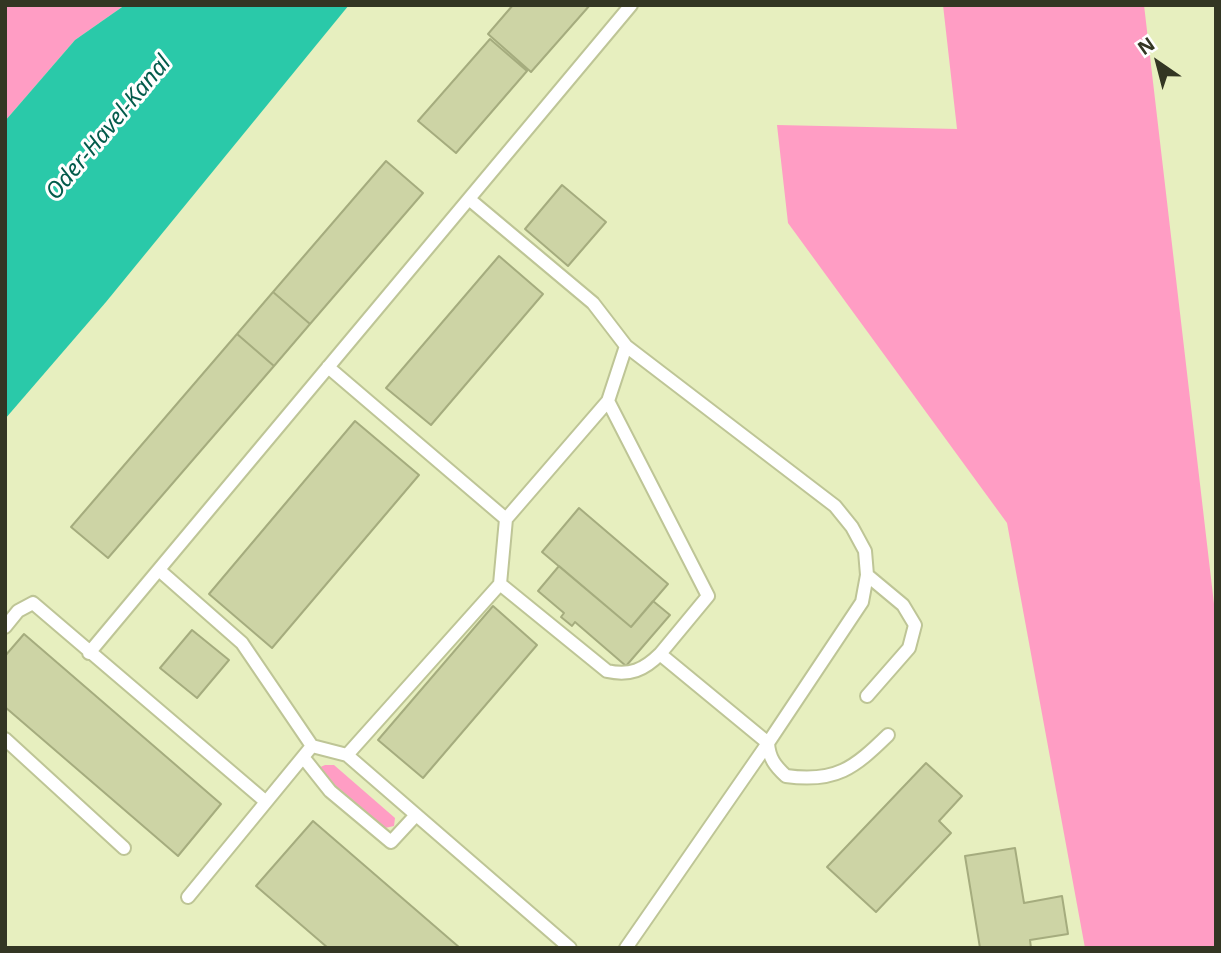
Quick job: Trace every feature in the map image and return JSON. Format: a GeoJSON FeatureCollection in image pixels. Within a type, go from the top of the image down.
{"type":"FeatureCollection","features":[{"type":"Feature","properties":{"kind":"lane"},"geometry":{"type":"LineString","coordinates":[[89,653],[631,5]]}},
{"type":"Feature","properties":{"kind":"lane"},"geometry":{"type":"LineString","coordinates":[[469,198],[593,303],[625,346],[835,506],[852,527],[865,551],[867,575],[862,603],[625,948]]}},
{"type":"Feature","properties":{"kind":"lane"},"geometry":{"type":"LineString","coordinates":[[347,755],[500,583],[506,519],[608,401],[625,346]]}},
{"type":"Feature","properties":{"kind":"lane"},"geometry":{"type":"LineString","coordinates":[[328,367],[506,519]]}},
{"type":"Feature","properties":{"kind":"lane"},"geometry":{"type":"LineString","coordinates":[[500,583],[607,671],[621,674],[635,672],[660,653],[708,596],[608,401]]}},
{"type":"Feature","properties":{"kind":"lane"},"geometry":{"type":"LineString","coordinates":[[159,570],[242,643],[312,747],[347,755],[570,948]]}},
{"type":"Feature","properties":{"kind":"lane"},"geometry":{"type":"LineString","coordinates":[[867,575],[903,605],[915,625],[909,648],[867,696]]}},
{"type":"Feature","properties":{"kind":"lane"},"geometry":{"type":"LineString","coordinates":[[5,627],[18,611],[33,603],[265,801]]}},
{"type":"Feature","properties":{"kind":"lane"},"geometry":{"type":"LineString","coordinates":[[660,653],[768,743],[772,760],[786,776],[832,777],[857,765],[888,735]]}},
{"type":"Feature","properties":{"kind":"lane"},"geometry":{"type":"LineString","coordinates":[[5,739],[124,848]]}},
{"type":"Feature","properties":{"kind":"lane"},"geometry":{"type":"LineString","coordinates":[[188,897],[312,747]]}},
{"type":"Feature","properties":{"kind":"lane"},"geometry":{"type":"LineString","coordinates":[[303,757],[330,791],[391,842],[416,815]]}},
{"type":"Feature","properties":{"kind":"shaded area"},"geometry":{"type":"Polygon","coordinates":[[[5,5],[125,5],[75,40],[5,121],[5,5]]]}},
{"type":"Feature","properties":{"kind":"shaded area"},"geometry":{"type":"Polygon","coordinates":[[[943,5],[1144,5],[1216,621],[1216,948],[1085,948],[1007,523],[788,223],[777,125],[957,129],[943,5]]]}},
{"type":"Feature","properties":{"kind":"shaded area"},"geometry":{"type":"Polygon","coordinates":[[[334,765],[395,818],[394,826],[385,828],[316,769],[334,765]]]}},
{"type":"Feature","properties":{"kind":"water","name":"Oder-Havel-Kanal"},"geometry":{"type":"Polygon","coordinates":[[[125,5],[349,5],[106,302],[5,419],[5,121],[75,40],[125,5]]]}},
{"type":"Feature","properties":{"kind":"building"},"geometry":{"type":"Polygon","coordinates":[[[513,5],[590,5],[531,72],[488,34],[513,5]]]}},
{"type":"Feature","properties":{"kind":"building"},"geometry":{"type":"Polygon","coordinates":[[[490,39],[527,71],[456,153],[418,121],[490,39]]]}},
{"type":"Feature","properties":{"kind":"building"},"geometry":{"type":"Polygon","coordinates":[[[386,161],[423,193],[310,324],[273,292],[386,161]]]}},
{"type":"Feature","properties":{"kind":"building"},"geometry":{"type":"Polygon","coordinates":[[[562,185],[606,222],[568,266],[525,229],[562,185]]]}},
{"type":"Feature","properties":{"kind":"building"},"geometry":{"type":"Polygon","coordinates":[[[499,256],[543,294],[431,425],[386,388],[499,256]]]}},
{"type":"Feature","properties":{"kind":"building"},"geometry":{"type":"Polygon","coordinates":[[[273,292],[310,324],[274,366],[237,334],[273,292]]]}},
{"type":"Feature","properties":{"kind":"building"},"geometry":{"type":"Polygon","coordinates":[[[237,334],[274,366],[108,558],[71,527],[237,334]]]}},
{"type":"Feature","properties":{"kind":"building"},"geometry":{"type":"Polygon","coordinates":[[[355,421],[419,475],[272,648],[209,594],[355,421]]]}},
{"type":"Feature","properties":{"kind":"building"},"geometry":{"type":"Polygon","coordinates":[[[579,508],[668,584],[631,627],[542,552],[579,508]]]}},
{"type":"Feature","properties":{"kind":"building"},"geometry":{"type":"Polygon","coordinates":[[[559,566],[631,627],[653,601],[670,615],[626,666],[575,622],[572,626],[561,617],[564,613],[538,591],[559,566]]]}},
{"type":"Feature","properties":{"kind":"building"},"geometry":{"type":"Polygon","coordinates":[[[493,606],[537,645],[423,778],[378,740],[493,606]]]}},
{"type":"Feature","properties":{"kind":"building"},"geometry":{"type":"Polygon","coordinates":[[[192,630],[229,660],[197,698],[160,668],[192,630]]]}},
{"type":"Feature","properties":{"kind":"building"},"geometry":{"type":"Polygon","coordinates":[[[24,634],[221,804],[178,856],[5,707],[5,656],[24,634]]]}},
{"type":"Feature","properties":{"kind":"building"},"geometry":{"type":"Polygon","coordinates":[[[926,763],[962,796],[939,821],[951,833],[876,912],[827,867],[926,763]]]}},
{"type":"Feature","properties":{"kind":"building"},"geometry":{"type":"Polygon","coordinates":[[[313,821],[460,948],[328,948],[256,886],[313,821]]]}},
{"type":"Feature","properties":{"kind":"building"},"geometry":{"type":"Polygon","coordinates":[[[1015,848],[1024,903],[1062,896],[1068,934],[1030,940],[1031,948],[980,948],[965,856],[1015,848]]]}}]}
